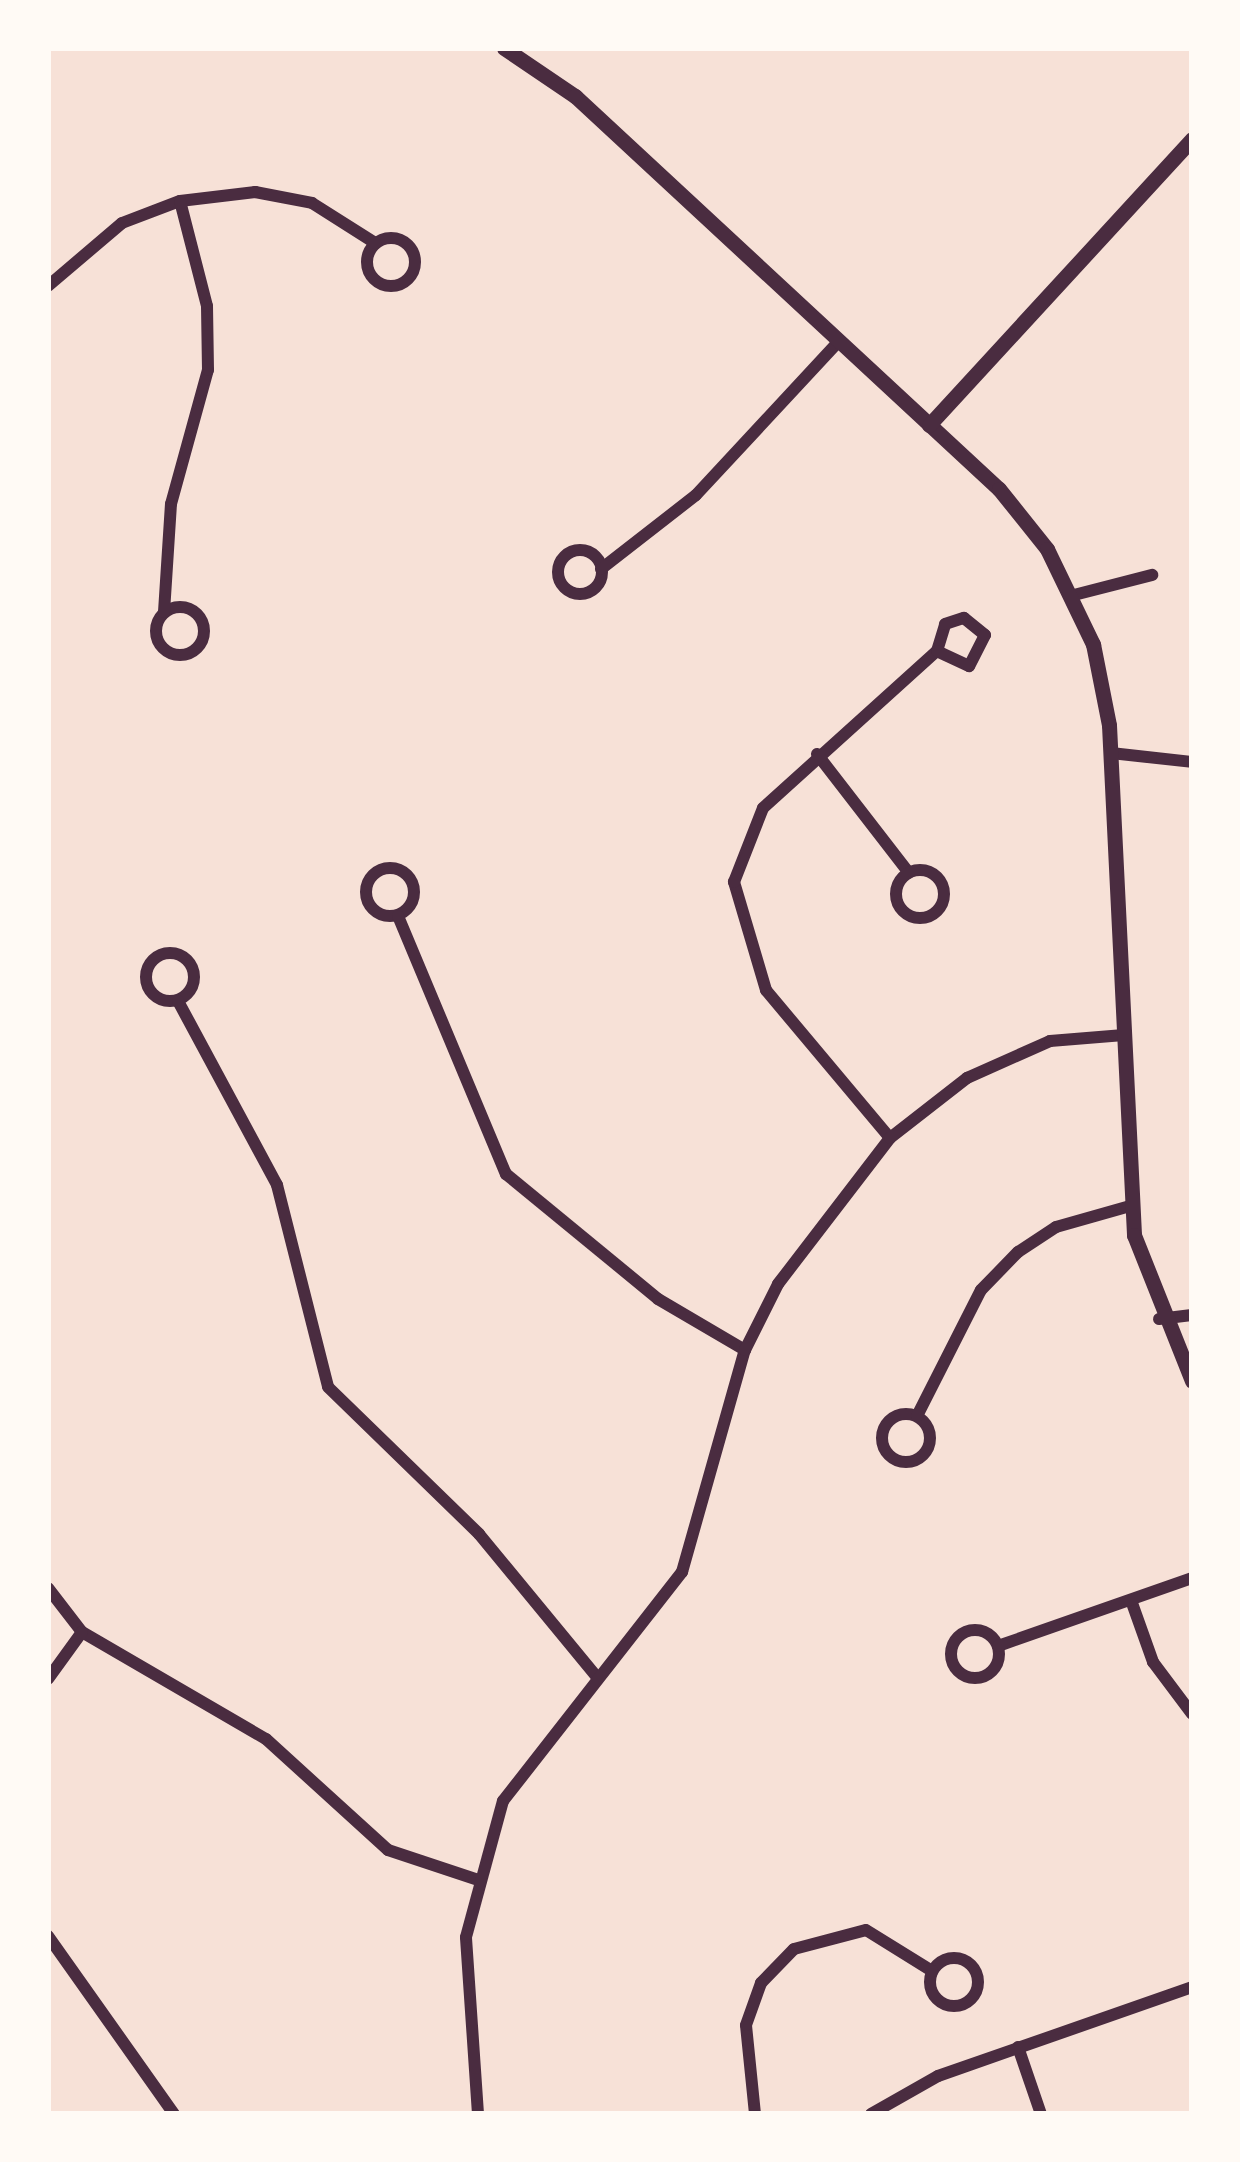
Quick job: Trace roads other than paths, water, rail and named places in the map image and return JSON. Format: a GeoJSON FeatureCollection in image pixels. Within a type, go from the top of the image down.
{"type":"FeatureCollection","features":[{"type":"Feature","properties":{"kind":"street"},"geometry":{"type":"LineString","coordinates":[[504,48],[575,96],[929,425],[1023,519],[1070,596],[1093,644],[1111,753],[1130,1206],[1159,1319],[1192,1381]]}},
{"type":"Feature","properties":{"kind":"street"},"geometry":{"type":"LineString","coordinates":[[929,425],[1192,139]]}},
{"type":"Feature","properties":{"kind":"street"},"geometry":{"type":"LineString","coordinates":[[48,286],[122,223],[180,201],[255,192],[312,203],[375,243],[410,246],[407,281],[372,278],[375,243]]}},
{"type":"Feature","properties":{"kind":"street"},"geometry":{"type":"LineString","coordinates":[[164,612],[199,614],[196,649],[161,647],[171,504],[208,370],[207,306],[180,201]]}},
{"type":"Feature","properties":{"kind":"street"},"geometry":{"type":"LineString","coordinates":[[601,568],[696,495],[839,341]]}},
{"type":"Feature","properties":{"kind":"street"},"geometry":{"type":"LineString","coordinates":[[1070,596],[1151,574]]}},
{"type":"Feature","properties":{"kind":"street"},"geometry":{"type":"LineString","coordinates":[[890,1138],[766,990],[744,939],[734,882],[763,808],[817,754],[937,651],[954,620],[985,635],[969,666],[937,651]]}},
{"type":"Feature","properties":{"kind":"street"},"geometry":{"type":"LineString","coordinates":[[1111,753],[1192,762]]}},
{"type":"Feature","properties":{"kind":"street"},"geometry":{"type":"LineString","coordinates":[[817,754],[909,873],[942,885],[928,917],[896,900],[909,873]]}},
{"type":"Feature","properties":{"kind":"street"},"geometry":{"type":"LineString","coordinates":[[398,916],[414,884],[382,869],[367,900],[398,916],[506,1174],[658,1299],[746,1350]]}},
{"type":"Feature","properties":{"kind":"street"},"geometry":{"type":"LineString","coordinates":[[178,1001],[193,969],[162,954],[146,985],[178,1001],[277,1185],[328,1387],[479,1534],[597,1677]]}},
{"type":"Feature","properties":{"kind":"street"},"geometry":{"type":"LineString","coordinates":[[478,2114],[466,1937],[475,1880],[502,1801],[597,1677],[630,1651],[682,1572],[746,1350],[834,1200],[890,1138],[1009,1059],[1050,1041],[1124,1035]]}},
{"type":"Feature","properties":{"kind":"street"},"geometry":{"type":"LineString","coordinates":[[917,1416],[928,1449],[895,1460],[884,1427],[917,1416],[981,1290],[1018,1252],[1072,1220],[1130,1206]]}},
{"type":"Feature","properties":{"kind":"street"},"geometry":{"type":"LineString","coordinates":[[1159,1319],[1192,1316]]}},
{"type":"Feature","properties":{"kind":"street"},"geometry":{"type":"LineString","coordinates":[[998,1646],[982,1677],[951,1662],[967,1630],[998,1646],[1132,1604],[1192,1578]]}},
{"type":"Feature","properties":{"kind":"street"},"geometry":{"type":"LineString","coordinates":[[48,1588],[82,1632],[266,1739],[388,1850],[475,1880]]}},
{"type":"Feature","properties":{"kind":"street"},"geometry":{"type":"LineString","coordinates":[[1132,1604],[1153,1662],[1192,1714]]}},
{"type":"Feature","properties":{"kind":"street"},"geometry":{"type":"LineString","coordinates":[[48,1678],[82,1632]]}},
{"type":"Feature","properties":{"kind":"street"},"geometry":{"type":"LineString","coordinates":[[755,2114],[746,2025],[761,1983],[794,1949],[866,1930],[932,1971],[944,2005],[976,1993],[965,1960],[932,1971]]}},
{"type":"Feature","properties":{"kind":"street"},"geometry":{"type":"LineString","coordinates":[[48,1936],[174,2114]]}},
{"type":"Feature","properties":{"kind":"street"},"geometry":{"type":"LineString","coordinates":[[871,2114],[1018,2047],[1192,1988]]}},
{"type":"Feature","properties":{"kind":"street"},"geometry":{"type":"LineString","coordinates":[[1018,2047],[1041,2114]]}}]}
